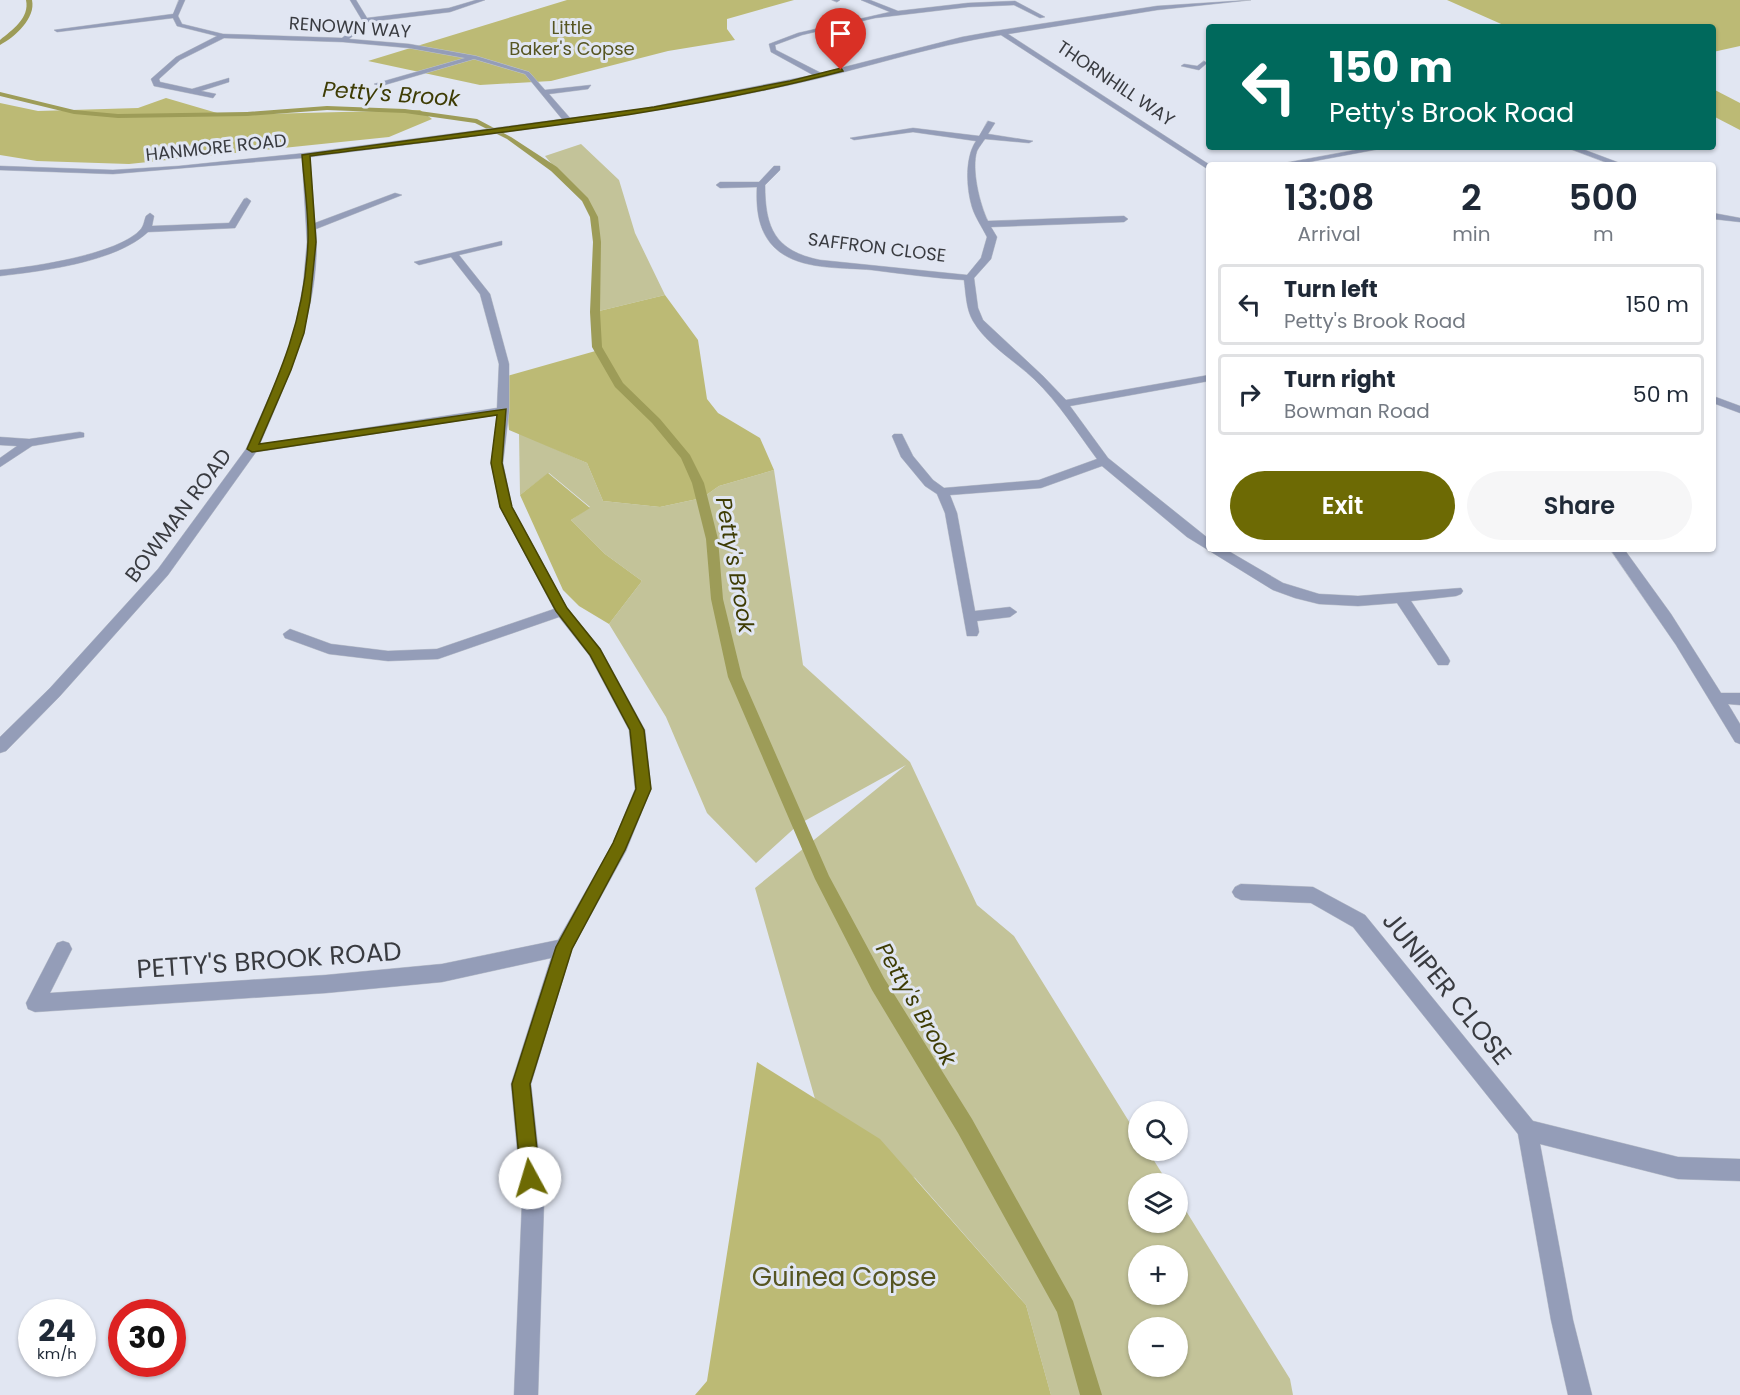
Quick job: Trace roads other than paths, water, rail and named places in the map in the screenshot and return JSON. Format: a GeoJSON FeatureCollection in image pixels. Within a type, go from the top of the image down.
{"type":"FeatureCollection","features":[{"type":"Feature","properties":{"kind":"street"},"geometry":{"type":"LineString","coordinates":[[57,30],[175,16],[182,0]]}},
{"type":"Feature","properties":{"kind":"street"},"geometry":{"type":"LineString","coordinates":[[353,0],[366,20]]}},
{"type":"Feature","properties":{"kind":"street"},"geometry":{"type":"LineString","coordinates":[[343,40],[362,26],[366,20],[450,10],[482,0]]}},
{"type":"Feature","properties":{"kind":"street"},"geometry":{"type":"LineString","coordinates":[[864,0],[896,13]]}},
{"type":"Feature","properties":{"kind":"street"},"geometry":{"type":"LineString","coordinates":[[961,0],[968,5]]}},
{"type":"Feature","properties":{"kind":"street","name":"HANMORE ROAD"},"geometry":{"type":"LineString","coordinates":[[0,168],[143,171],[306,155],[568,121],[693,103],[821,75],[931,45],[1001,32],[1156,8],[1248,0]]}},
{"type":"Feature","properties":{"kind":"street"},"geometry":{"type":"LineString","coordinates":[[821,75],[773,51],[772,44],[800,34],[896,13],[968,5],[1015,3],[1042,17]]}},
{"type":"Feature","properties":{"kind":"street","name":"RENOWN WAY"},"geometry":{"type":"LineString","coordinates":[[175,16],[179,25],[224,36],[343,40],[409,46],[474,57],[527,73],[568,121]]}},
{"type":"Feature","properties":{"kind":"street"},"geometry":{"type":"LineString","coordinates":[[82,27],[90,37]]}},
{"type":"Feature","properties":{"kind":"street","name":"THORNHILL WAY"},"geometry":{"type":"LineString","coordinates":[[1001,32],[1206,166]]}},
{"type":"Feature","properties":{"kind":"street","name":"RENOWN WAY"},"geometry":{"type":"LineString","coordinates":[[213,96],[157,84],[155,79],[187,51],[224,36]]}},
{"type":"Feature","properties":{"kind":"street","name":"RENOWN WAY"},"geometry":{"type":"LineString","coordinates":[[378,84],[474,57]]}},
{"type":"Feature","properties":{"kind":"street"},"geometry":{"type":"LineString","coordinates":[[1184,66],[1201,65],[1206,68]]}},
{"type":"Feature","properties":{"kind":"street"},"geometry":{"type":"LineString","coordinates":[[190,92],[226,80]]}},
{"type":"Feature","properties":{"kind":"street"},"geometry":{"type":"LineString","coordinates":[[544,92],[588,87]]}},
{"type":"Feature","properties":{"kind":"street","name":"SAFFRON CLOSE"},"geometry":{"type":"LineString","coordinates":[[991,123],[973,151],[972,171],[976,206],[992,237],[986,259],[969,278],[973,308],[978,321],[999,345],[1039,378],[1063,404],[1104,461],[1206,543]]}},
{"type":"Feature","properties":{"kind":"street"},"geometry":{"type":"LineString","coordinates":[[854,138],[913,130],[1029,141]]}},
{"type":"Feature","properties":{"kind":"street"},"geometry":{"type":"LineString","coordinates":[[1295,162],[1366,150]]}},
{"type":"Feature","properties":{"kind":"street"},"geometry":{"type":"LineString","coordinates":[[1578,150],[1612,162]]}},
{"type":"Feature","properties":{"kind":"street"},"geometry":{"type":"LineString","coordinates":[[1340,154],[1352,162]]}},
{"type":"Feature","properties":{"kind":"street","name":"BOWMAN ROAD"},"geometry":{"type":"LineString","coordinates":[[0,747],[55,692],[163,572],[252,449],[286,370],[299,333],[308,286],[312,242],[306,155]]}},
{"type":"Feature","properties":{"kind":"street"},"geometry":{"type":"LineString","coordinates":[[720,185],[761,184],[777,168]]}},
{"type":"Feature","properties":{"kind":"street","name":"SAFFRON CLOSE"},"geometry":{"type":"LineString","coordinates":[[761,184],[764,227],[783,250],[798,257],[822,262],[969,278]]}},
{"type":"Feature","properties":{"kind":"street"},"geometry":{"type":"LineString","coordinates":[[311,228],[398,195]]}},
{"type":"Feature","properties":{"kind":"street"},"geometry":{"type":"LineString","coordinates":[[0,273],[81,258],[118,247],[146,229],[232,226],[247,201]]}},
{"type":"Feature","properties":{"kind":"street"},"geometry":{"type":"LineString","coordinates":[[146,229],[150,216]]}},
{"type":"Feature","properties":{"kind":"street"},"geometry":{"type":"LineString","coordinates":[[1716,216],[1739,220]]}},
{"type":"Feature","properties":{"kind":"street"},"geometry":{"type":"LineString","coordinates":[[987,224],[1124,219]]}},
{"type":"Feature","properties":{"kind":"street"},"geometry":{"type":"LineString","coordinates":[[419,262],[499,243]]}},
{"type":"Feature","properties":{"kind":"street"},"geometry":{"type":"LineString","coordinates":[[454,255],[485,294],[504,364],[503,411],[497,463],[506,507],[562,611],[596,652],[637,730],[643,789],[620,846],[564,947],[521,1084],[533,1202],[526,1395]]}},
{"type":"Feature","properties":{"kind":"street"},"geometry":{"type":"LineString","coordinates":[[1063,404],[1206,379]]}},
{"type":"Feature","properties":{"kind":"street"},"geometry":{"type":"LineString","coordinates":[[1716,401],[1740,410]]}},
{"type":"Feature","properties":{"kind":"street"},"geometry":{"type":"LineString","coordinates":[[252,449],[503,411]]}},
{"type":"Feature","properties":{"kind":"street"},"geometry":{"type":"LineString","coordinates":[[0,441],[29,444],[80,435]]}},
{"type":"Feature","properties":{"kind":"street"},"geometry":{"type":"LineString","coordinates":[[898,436],[907,457],[916,470],[942,492],[951,513],[972,633]]}},
{"type":"Feature","properties":{"kind":"street"},"geometry":{"type":"LineString","coordinates":[[0,463],[29,444]]}},
{"type":"Feature","properties":{"kind":"street"},"geometry":{"type":"LineString","coordinates":[[942,492],[1041,484],[1104,461]]}},
{"type":"Feature","properties":{"kind":"street"},"geometry":{"type":"LineString","coordinates":[[1221,552],[1258,576],[1300,595],[1347,601],[1456,591]]}},
{"type":"Feature","properties":{"kind":"street"},"geometry":{"type":"LineString","coordinates":[[1619,552],[1647,588],[1718,698],[1740,738]]}},
{"type":"Feature","properties":{"kind":"street"},"geometry":{"type":"LineString","coordinates":[[1400,596],[1443,662]]}},
{"type":"Feature","properties":{"kind":"street"},"geometry":{"type":"LineString","coordinates":[[290,634],[329,649],[388,656],[438,654],[562,611]]}},
{"type":"Feature","properties":{"kind":"street"},"geometry":{"type":"LineString","coordinates":[[969,617],[1010,612]]}},
{"type":"Feature","properties":{"kind":"street"},"geometry":{"type":"LineString","coordinates":[[1718,698],[1740,699]]}},
{"type":"Feature","properties":{"kind":"street","name":"JUNIPER CLOSE"},"geometry":{"type":"LineString","coordinates":[[1241,892],[1312,895],[1359,921],[1527,1130],[1562,1320],[1580,1395]]}},
{"type":"Feature","properties":{"kind":"street","name":"PETTY'S BROOK ROAD"},"geometry":{"type":"LineString","coordinates":[[63,949],[35,1003],[326,984],[442,973],[564,947]]}},
{"type":"Feature","properties":{"kind":"street"},"geometry":{"type":"LineString","coordinates":[[1527,1130],[1678,1168],[1740,1170]]}},
{"type":"Feature","properties":{"kind":"waterway","name":"Petty's Brook"},"geometry":{"type":"LineString","coordinates":[[0,43],[26,18],[29,12],[29,0]]}},
{"type":"Feature","properties":{"kind":"waterway","name":"Petty's Brook"},"geometry":{"type":"LineString","coordinates":[[0,94],[74,112],[118,116],[247,114],[327,108],[405,111],[477,121],[509,138],[554,169],[585,200],[594,217],[597,242],[595,312],[597,347],[619,385],[656,421],[686,457],[698,483],[712,539],[717,599],[735,677],[823,879],[878,984],[965,1126],[1066,1308],[1091,1395]]}},
{"type":"Feature","properties":{"kind":"park label","name":"Little Baker's Copse"},"geometry":{"type":"Point","coordinates":[572,37]}},
{"type":"Feature","properties":{"kind":"park label","name":"Guinea Copse"},"geometry":{"type":"Point","coordinates":[844,1277]}}]}
